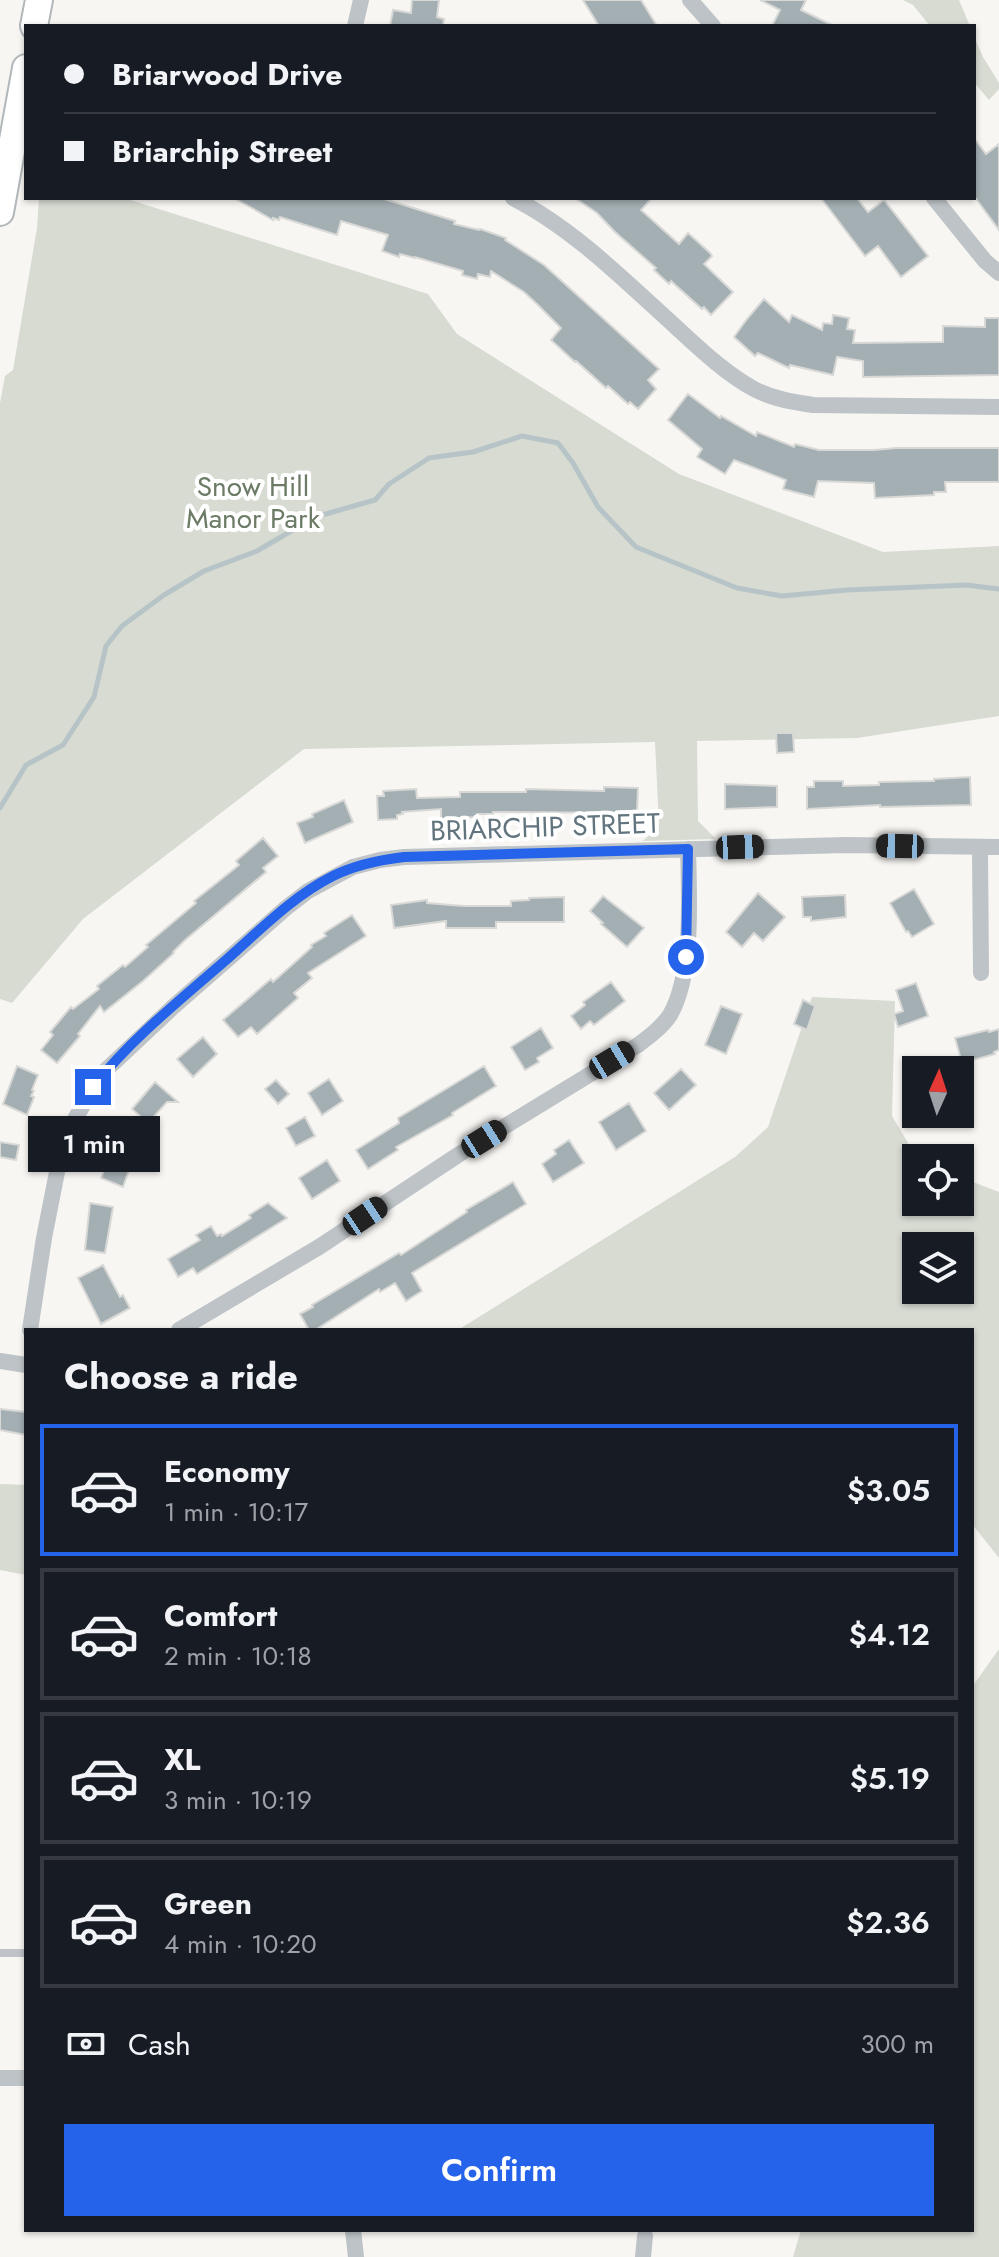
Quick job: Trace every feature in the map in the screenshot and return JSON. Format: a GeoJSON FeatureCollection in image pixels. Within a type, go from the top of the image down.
{"type":"FeatureCollection","features":[{"type":"Feature","properties":{"kind":"main road"},"geometry":{"type":"LineString","coordinates":[[34,24],[39,0]]}},
{"type":"Feature","properties":{"kind":"main road"},"geometry":{"type":"LineString","coordinates":[[0,212],[24,78]]}},
{"type":"Feature","properties":{"kind":"street"},"geometry":{"type":"LineString","coordinates":[[355,24],[361,0]]}},
{"type":"Feature","properties":{"kind":"street"},"geometry":{"type":"LineString","coordinates":[[690,0],[711,24]]}},
{"type":"Feature","properties":{"kind":"street"},"geometry":{"type":"LineString","coordinates":[[0,145],[15,123]]}},
{"type":"Feature","properties":{"kind":"street"},"geometry":{"type":"LineString","coordinates":[[516,200],[584,246],[701,351],[751,388],[768,396],[813,405],[999,407]]}},
{"type":"Feature","properties":{"kind":"street"},"geometry":{"type":"LineString","coordinates":[[936,200],[985,261],[999,273]]}},
{"type":"Feature","properties":{"kind":"street","name":"BRIARCHIP STREET"},"geometry":{"type":"LineString","coordinates":[[30,1328],[58,1167],[74,1121],[93,1087],[106,1070],[173,1007],[286,908],[308,891],[353,867],[404,857],[846,845],[999,847]]}},
{"type":"Feature","properties":{"kind":"street"},"geometry":{"type":"LineString","coordinates":[[980,847],[981,973]]}},
{"type":"Feature","properties":{"kind":"street"},"geometry":{"type":"LineString","coordinates":[[182,1328],[319,1247],[657,1030],[672,1010],[683,979],[687,944],[688,849]]}},
{"type":"Feature","properties":{"kind":"street"},"geometry":{"type":"LineString","coordinates":[[0,1361],[24,1365]]}},
{"type":"Feature","properties":{"kind":"street"},"geometry":{"type":"LineString","coordinates":[[0,2078],[24,2078]]}},
{"type":"Feature","properties":{"kind":"street"},"geometry":{"type":"LineString","coordinates":[[353,2232],[356,2257]]}},
{"type":"Feature","properties":{"kind":"street"},"geometry":{"type":"LineString","coordinates":[[643,2257],[645,2236]]}},
{"type":"Feature","properties":{"kind":"lane"},"geometry":{"type":"LineString","coordinates":[[0,1953],[24,1953]]}},
{"type":"Feature","properties":{"kind":"green space"},"geometry":{"type":"Polygon","coordinates":[[[903,0],[959,0],[969,24],[928,24],[913,5],[903,0]]]}},
{"type":"Feature","properties":{"kind":"green space"},"geometry":{"type":"Polygon","coordinates":[[[976,41],[999,83],[999,89],[989,100],[976,84],[976,41]]]}},
{"type":"Feature","properties":{"kind":"green space","name":"Snow Hill Manor Park"},"geometry":{"type":"Polygon","coordinates":[[[39,200],[130,200],[428,294],[457,334],[679,474],[883,552],[999,546],[999,716],[857,738],[697,741],[698,821],[716,839],[643,841],[659,824],[655,742],[304,749],[83,919],[12,1003],[0,999],[0,403],[5,376],[13,370],[39,200]]]}},
{"type":"Feature","properties":{"kind":"green space"},"geometry":{"type":"Polygon","coordinates":[[[812,997],[895,1001],[892,1116],[909,1144],[902,1144],[902,1216],[974,1216],[974,1182],[999,1192],[999,1558],[974,1527],[974,1328],[461,1328],[735,1157],[768,1127],[812,997]]]}},
{"type":"Feature","properties":{"kind":"green space"},"geometry":{"type":"Polygon","coordinates":[[[0,1484],[24,1485],[24,1575],[0,1570],[0,1484]]]}},
{"type":"Feature","properties":{"kind":"green space"},"geometry":{"type":"Polygon","coordinates":[[[999,1649],[999,2257],[793,2257],[800,2232],[974,2232],[974,1684],[999,1649]]]}},
{"type":"Feature","properties":{"kind":"building"},"geometry":{"type":"Polygon","coordinates":[[[412,0],[439,0],[437,17],[444,19],[443,24],[390,24],[393,10],[411,13],[412,0]]]}},
{"type":"Feature","properties":{"kind":"building"},"geometry":{"type":"Polygon","coordinates":[[[583,0],[641,0],[656,24],[598,24],[583,0]]]}},
{"type":"Feature","properties":{"kind":"building"},"geometry":{"type":"Polygon","coordinates":[[[760,0],[806,0],[801,10],[830,24],[773,24],[780,10],[760,0]]]}},
{"type":"Feature","properties":{"kind":"building"},"geometry":{"type":"Polygon","coordinates":[[[976,141],[986,154],[999,144],[999,230],[976,199],[976,141]]]}},
{"type":"Feature","properties":{"kind":"building"},"geometry":{"type":"Polygon","coordinates":[[[238,200],[387,200],[455,221],[454,224],[506,238],[544,265],[659,369],[648,380],[656,389],[638,409],[630,402],[628,404],[551,340],[561,328],[537,304],[491,271],[490,277],[478,274],[477,279],[462,275],[463,271],[415,257],[400,254],[399,257],[382,251],[388,235],[341,221],[337,235],[280,217],[273,220],[238,200]]]}},
{"type":"Feature","properties":{"kind":"building"},"geometry":{"type":"Polygon","coordinates":[[[578,200],[650,200],[641,210],[679,244],[688,233],[712,256],[704,264],[733,292],[711,315],[671,281],[669,284],[597,213],[578,200]]]}},
{"type":"Feature","properties":{"kind":"building"},"geometry":{"type":"Polygon","coordinates":[[[823,200],[859,200],[868,212],[884,200],[928,256],[901,277],[878,246],[865,256],[823,200]]]}},
{"type":"Feature","properties":{"kind":"building"},"geometry":{"type":"Polygon","coordinates":[[[764,299],[789,322],[792,315],[822,330],[823,323],[832,324],[833,315],[849,318],[847,329],[855,330],[853,343],[943,342],[943,326],[985,327],[985,318],[999,318],[999,375],[863,377],[863,361],[837,357],[833,375],[790,365],[789,368],[758,353],[755,356],[734,337],[764,299]]]}},
{"type":"Feature","properties":{"kind":"building"},"geometry":{"type":"Polygon","coordinates":[[[688,394],[720,418],[756,436],[757,432],[794,447],[795,444],[819,450],[999,448],[999,482],[945,482],[946,492],[934,492],[934,495],[875,498],[874,483],[818,481],[814,497],[783,489],[786,480],[734,460],[725,474],[697,457],[702,449],[668,420],[688,394]]]}},
{"type":"Feature","properties":{"kind":"building"},"geometry":{"type":"Polygon","coordinates":[[[776,733],[793,733],[794,752],[777,753],[776,733]]]}},
{"type":"Feature","properties":{"kind":"building"},"geometry":{"type":"Polygon","coordinates":[[[970,777],[971,805],[807,809],[807,787],[814,787],[814,781],[843,781],[843,786],[970,777]]]}},
{"type":"Feature","properties":{"kind":"building"},"geometry":{"type":"Polygon","coordinates":[[[725,784],[777,786],[777,807],[725,809],[725,784]]]}},
{"type":"Feature","properties":{"kind":"building"},"geometry":{"type":"Polygon","coordinates":[[[604,787],[638,788],[637,813],[493,812],[477,814],[477,817],[441,819],[441,809],[402,812],[397,819],[378,820],[377,796],[384,796],[383,791],[416,789],[417,798],[460,797],[460,792],[526,792],[526,789],[604,791],[604,787]]]}},
{"type":"Feature","properties":{"kind":"building"},"geometry":{"type":"Polygon","coordinates":[[[344,800],[353,822],[305,843],[297,823],[344,800]]]}},
{"type":"Feature","properties":{"kind":"building"},"geometry":{"type":"Polygon","coordinates":[[[263,838],[278,856],[263,868],[266,872],[185,940],[143,981],[104,1012],[100,1006],[57,1063],[41,1050],[53,1035],[50,1032],[71,1007],[73,1009],[99,989],[97,986],[148,947],[146,945],[196,903],[194,901],[239,865],[236,861],[263,838]]]}},
{"type":"Feature","properties":{"kind":"building"},"geometry":{"type":"Polygon","coordinates":[[[914,889],[934,924],[912,937],[890,903],[914,889]]]}},
{"type":"Feature","properties":{"kind":"building"},"geometry":{"type":"Polygon","coordinates":[[[758,893],[785,917],[763,941],[754,933],[742,947],[726,932],[758,893]]]}},
{"type":"Feature","properties":{"kind":"building"},"geometry":{"type":"Polygon","coordinates":[[[845,895],[846,917],[811,921],[811,917],[803,917],[802,897],[845,895]]]}},
{"type":"Feature","properties":{"kind":"building"},"geometry":{"type":"Polygon","coordinates":[[[603,896],[644,928],[627,947],[590,911],[603,896]]]}},
{"type":"Feature","properties":{"kind":"building"},"geometry":{"type":"Polygon","coordinates":[[[564,897],[564,922],[496,922],[496,928],[446,928],[446,921],[394,928],[391,905],[427,900],[427,903],[464,906],[511,906],[511,901],[564,897]]]}},
{"type":"Feature","properties":{"kind":"building"},"geometry":{"type":"Polygon","coordinates":[[[352,915],[366,936],[308,973],[312,978],[294,993],[298,998],[257,1034],[251,1027],[238,1037],[223,1020],[271,979],[273,982],[311,945],[326,936],[324,933],[352,915]]]}},
{"type":"Feature","properties":{"kind":"building"},"geometry":{"type":"Polygon","coordinates":[[[611,982],[625,1001],[594,1025],[590,1021],[581,1029],[571,1016],[585,1005],[583,1002],[611,982]]]}},
{"type":"Feature","properties":{"kind":"building"},"geometry":{"type":"Polygon","coordinates":[[[916,983],[928,1016],[898,1027],[894,1014],[903,1011],[896,990],[916,983]]]}},
{"type":"Feature","properties":{"kind":"building"},"geometry":{"type":"Polygon","coordinates":[[[803,1000],[815,1006],[807,1030],[794,1024],[803,1000]]]}},
{"type":"Feature","properties":{"kind":"building"},"geometry":{"type":"Polygon","coordinates":[[[721,1006],[742,1014],[726,1054],[705,1045],[721,1006]]]}},
{"type":"Feature","properties":{"kind":"building"},"geometry":{"type":"Polygon","coordinates":[[[541,1028],[553,1048],[525,1070],[511,1047],[541,1028]]]}},
{"type":"Feature","properties":{"kind":"building"},"geometry":{"type":"Polygon","coordinates":[[[999,1029],[999,1050],[995,1054],[974,1060],[974,1056],[960,1056],[955,1038],[999,1029]]]}},
{"type":"Feature","properties":{"kind":"building"},"geometry":{"type":"Polygon","coordinates":[[[203,1037],[217,1054],[193,1077],[177,1059],[203,1037]]]}},
{"type":"Feature","properties":{"kind":"building"},"geometry":{"type":"Polygon","coordinates":[[[17,1066],[38,1075],[27,1115],[3,1104],[17,1066]]]}},
{"type":"Feature","properties":{"kind":"building"},"geometry":{"type":"Polygon","coordinates":[[[484,1066],[496,1086],[396,1147],[398,1150],[368,1169],[356,1150],[399,1123],[398,1118],[484,1066]]]}},
{"type":"Feature","properties":{"kind":"building"},"geometry":{"type":"Polygon","coordinates":[[[681,1069],[696,1085],[669,1110],[654,1093],[681,1069]]]}},
{"type":"Feature","properties":{"kind":"building"},"geometry":{"type":"Polygon","coordinates":[[[329,1079],[343,1101],[322,1115],[308,1093],[329,1079]]]}},
{"type":"Feature","properties":{"kind":"building"},"geometry":{"type":"Polygon","coordinates":[[[276,1080],[289,1094],[278,1104],[265,1089],[276,1080]]]}},
{"type":"Feature","properties":{"kind":"building"},"geometry":{"type":"Polygon","coordinates":[[[155,1082],[178,1102],[167,1102],[148,1123],[132,1109],[155,1082]]]}},
{"type":"Feature","properties":{"kind":"building"},"geometry":{"type":"Polygon","coordinates":[[[629,1103],[646,1131],[616,1150],[599,1122],[629,1103]]]}},
{"type":"Feature","properties":{"kind":"building"},"geometry":{"type":"Polygon","coordinates":[[[305,1117],[315,1136],[296,1146],[286,1128],[305,1117]]]}},
{"type":"Feature","properties":{"kind":"building"},"geometry":{"type":"Polygon","coordinates":[[[569,1140],[584,1163],[553,1182],[542,1164],[556,1154],[554,1150],[569,1140]]]}},
{"type":"Feature","properties":{"kind":"building"},"geometry":{"type":"Polygon","coordinates":[[[0,1142],[19,1145],[16,1160],[0,1157],[0,1142]]]}},
{"type":"Feature","properties":{"kind":"building"},"geometry":{"type":"Polygon","coordinates":[[[114,1145],[135,1153],[123,1187],[101,1178],[114,1145]]]}},
{"type":"Feature","properties":{"kind":"building"},"geometry":{"type":"Polygon","coordinates":[[[327,1160],[340,1181],[312,1199],[299,1178],[327,1160]]]}},
{"type":"Feature","properties":{"kind":"building"},"geometry":{"type":"Polygon","coordinates":[[[513,1182],[526,1204],[412,1273],[422,1291],[406,1301],[395,1283],[380,1292],[379,1289],[318,1328],[308,1328],[300,1314],[312,1305],[399,1253],[401,1255],[513,1182]]]}},
{"type":"Feature","properties":{"kind":"building"},"geometry":{"type":"Polygon","coordinates":[[[90,1203],[113,1207],[105,1253],[85,1250],[90,1203]]]}},
{"type":"Feature","properties":{"kind":"building"},"geometry":{"type":"Polygon","coordinates":[[[268,1203],[287,1218],[197,1274],[193,1268],[178,1277],[168,1259],[200,1240],[196,1235],[211,1226],[217,1236],[222,1236],[268,1203]]]}},
{"type":"Feature","properties":{"kind":"building"},"geometry":{"type":"Polygon","coordinates":[[[103,1265],[120,1297],[123,1295],[130,1308],[101,1324],[78,1278],[103,1265]]]}},
{"type":"Feature","properties":{"kind":"building"},"geometry":{"type":"Polygon","coordinates":[[[0,1409],[24,1412],[24,1435],[0,1430],[0,1409]]]}},
{"type":"Feature","properties":{"kind":"waterway"},"geometry":{"type":"LineString","coordinates":[[0,808],[26,765],[63,745],[94,697],[106,646],[122,626],[164,595],[204,571],[257,551],[315,517],[375,500],[389,484],[429,458],[473,452],[522,436],[558,443],[598,507],[636,547],[737,588],[782,596],[966,585],[999,589]]}},
{"type":"Feature","properties":{"kind":"route"},"geometry":{"type":"LineString","coordinates":[[93,1087],[106,1070],[173,1007],[286,908],[331,877],[380,860],[688,849],[686,957]]}}]}
